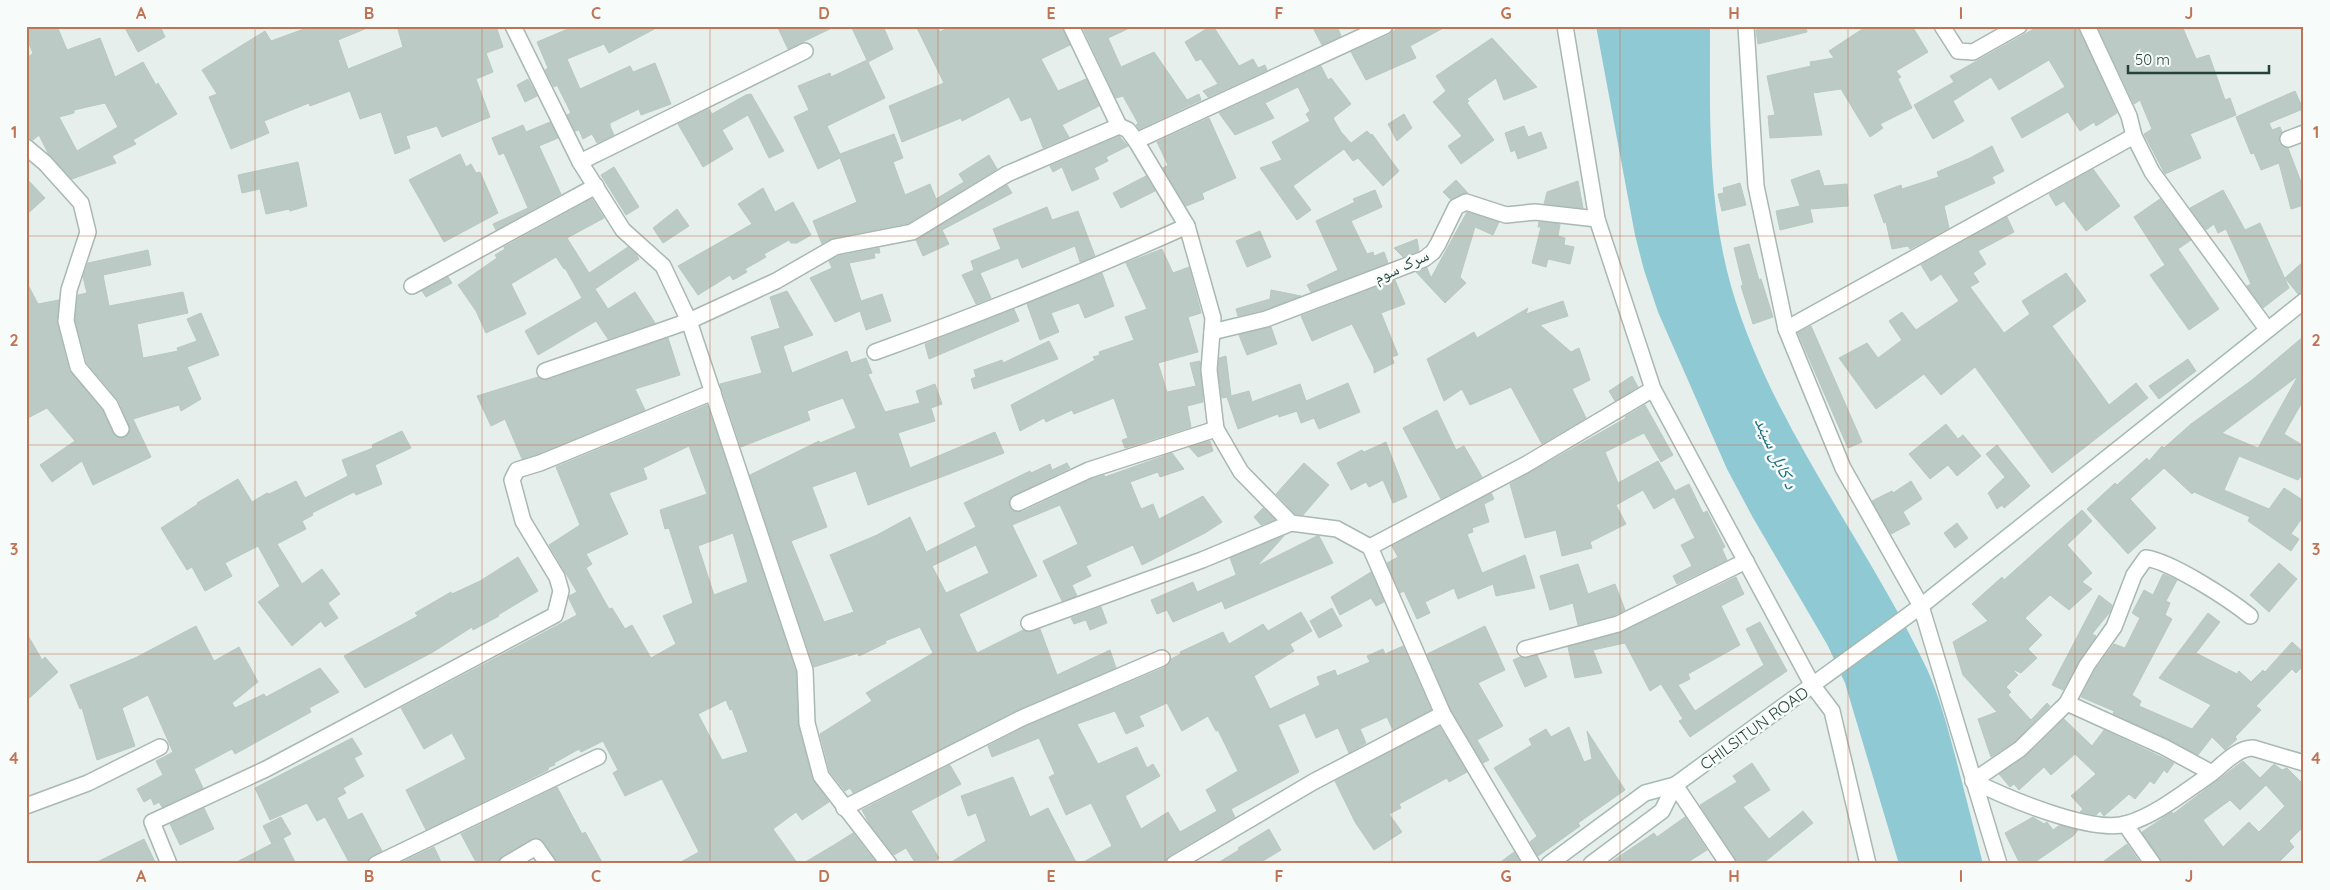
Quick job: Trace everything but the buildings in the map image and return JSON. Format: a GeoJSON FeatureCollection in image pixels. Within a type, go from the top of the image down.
{"type":"FeatureCollection","features":[{"type":"Feature","properties":{"kind":"street"},"geometry":{"type":"LineString","coordinates":[[513,26],[580,162],[623,230],[663,266],[689,321],[805,670],[807,723],[821,776],[889,864]]}},
{"type":"Feature","properties":{"kind":"street"},"geometry":{"type":"LineString","coordinates":[[1071,26],[1119,126],[1128,130],[1186,226],[1213,318],[1209,370],[1216,429],[1242,472],[1291,523]]}},
{"type":"Feature","properties":{"kind":"street"},"geometry":{"type":"LineString","coordinates":[[1136,142],[1385,26]]}},
{"type":"Feature","properties":{"kind":"street"},"geometry":{"type":"LineString","coordinates":[[1565,26],[1597,219],[1652,389],[1813,686],[1832,711],[1868,864]]}},
{"type":"Feature","properties":{"kind":"street"},"geometry":{"type":"LineString","coordinates":[[1746,26],[1756,186],[1786,329],[1843,468],[1915,610],[1999,864]]}},
{"type":"Feature","properties":{"kind":"street"},"geometry":{"type":"LineString","coordinates":[[1942,26],[1958,51],[1973,52],[2019,26]]}},
{"type":"Feature","properties":{"kind":"street"},"geometry":{"type":"LineString","coordinates":[[2087,26],[2130,116],[2134,136],[2152,172],[2267,329]]}},
{"type":"Feature","properties":{"kind":"street"},"geometry":{"type":"LineString","coordinates":[[580,162],[804,51]]}},
{"type":"Feature","properties":{"kind":"street"},"geometry":{"type":"LineString","coordinates":[[545,371],[689,321],[776,280],[835,247],[912,232],[1007,174],[1119,126]]}},
{"type":"Feature","properties":{"kind":"street"},"geometry":{"type":"LineString","coordinates":[[2288,139],[2304,133]]}},
{"type":"Feature","properties":{"kind":"street"},"geometry":{"type":"LineString","coordinates":[[1786,329],[2134,136]]}},
{"type":"Feature","properties":{"kind":"street"},"geometry":{"type":"LineString","coordinates":[[26,147],[45,163],[81,203],[88,232],[69,290],[66,321],[78,367],[110,405],[121,430]]}},
{"type":"Feature","properties":{"kind":"street"},"geometry":{"type":"LineString","coordinates":[[412,286],[596,186]]}},
{"type":"Feature","properties":{"kind":"street","name":"سرک سوم"},"geometry":{"type":"LineString","coordinates":[[1212,332],[1266,319],[1424,258],[1433,252],[1456,207],[1466,202],[1506,215],[1535,212],[1597,219]]}},
{"type":"Feature","properties":{"kind":"street"},"geometry":{"type":"LineString","coordinates":[[875,352],[944,327],[1100,265],[1186,226]]}},
{"type":"Feature","properties":{"kind":"street","name":"CHILSITUN ROAD"},"geometry":{"type":"LineString","coordinates":[[1549,864],[1645,793],[1675,785],[1833,672],[1915,610],[2304,301]]}},
{"type":"Feature","properties":{"kind":"street"},"geometry":{"type":"LineString","coordinates":[[1370,547],[1525,465],[1652,389]]}},
{"type":"Feature","properties":{"kind":"street"},"geometry":{"type":"LineString","coordinates":[[169,864],[152,822],[266,769],[555,615],[561,591],[557,577],[523,521],[512,480],[517,470],[549,459],[713,392]]}},
{"type":"Feature","properties":{"kind":"street"},"geometry":{"type":"LineString","coordinates":[[1018,503],[1089,470],[1216,429]]}},
{"type":"Feature","properties":{"kind":"street"},"geometry":{"type":"LineString","coordinates":[[1029,623],[1202,560],[1291,523],[1337,529],[1370,547],[1442,714],[1532,864]]}},
{"type":"Feature","properties":{"kind":"street"},"geometry":{"type":"LineString","coordinates":[[1973,781],[2020,749],[2067,703],[2087,665],[2114,627],[2134,575],[2146,558],[2184,574],[2233,602],[2250,616]]}},
{"type":"Feature","properties":{"kind":"street"},"geometry":{"type":"LineString","coordinates":[[1525,649],[1618,624],[1746,561]]}},
{"type":"Feature","properties":{"kind":"street"},"geometry":{"type":"LineString","coordinates":[[844,808],[1022,718],[1162,658]]}},
{"type":"Feature","properties":{"kind":"street"},"geometry":{"type":"LineString","coordinates":[[2067,703],[2164,748],[2212,773]]}},
{"type":"Feature","properties":{"kind":"street"},"geometry":{"type":"LineString","coordinates":[[1174,864],[1313,782],[1442,714]]}},
{"type":"Feature","properties":{"kind":"street"},"geometry":{"type":"LineString","coordinates":[[26,806],[88,783],[160,748]]}},
{"type":"Feature","properties":{"kind":"street"},"geometry":{"type":"LineString","coordinates":[[1973,781],[2009,799],[2087,823],[2125,824],[2163,806],[2212,773],[2244,748],[2253,748],[2303,761]]}},
{"type":"Feature","properties":{"kind":"street"},"geometry":{"type":"LineString","coordinates":[[376,864],[598,757]]}},
{"type":"Feature","properties":{"kind":"street"},"geometry":{"type":"LineString","coordinates":[[1675,785],[1728,864]]}},
{"type":"Feature","properties":{"kind":"street","name":"CHILSITUN ROAD"},"geometry":{"type":"LineString","coordinates":[[1591,864],[1662,812],[1675,785]]}},
{"type":"Feature","properties":{"kind":"street"},"geometry":{"type":"LineString","coordinates":[[2125,824],[2153,864]]}},
{"type":"Feature","properties":{"kind":"street"},"geometry":{"type":"LineString","coordinates":[[507,864],[536,847],[548,864]]}},
{"type":"Feature","properties":{"kind":"water","name":"د کابل سيند"},"geometry":{"type":"Polygon","coordinates":[[[1596,26],[1710,26],[1711,157],[1718,222],[1731,286],[1748,337],[1770,386],[1821,481],[1903,621],[1927,669],[1947,725],[1983,864],[1899,864],[1845,683],[1828,646],[1752,516],[1727,469],[1658,312],[1635,235],[1596,26]]]}}]}
